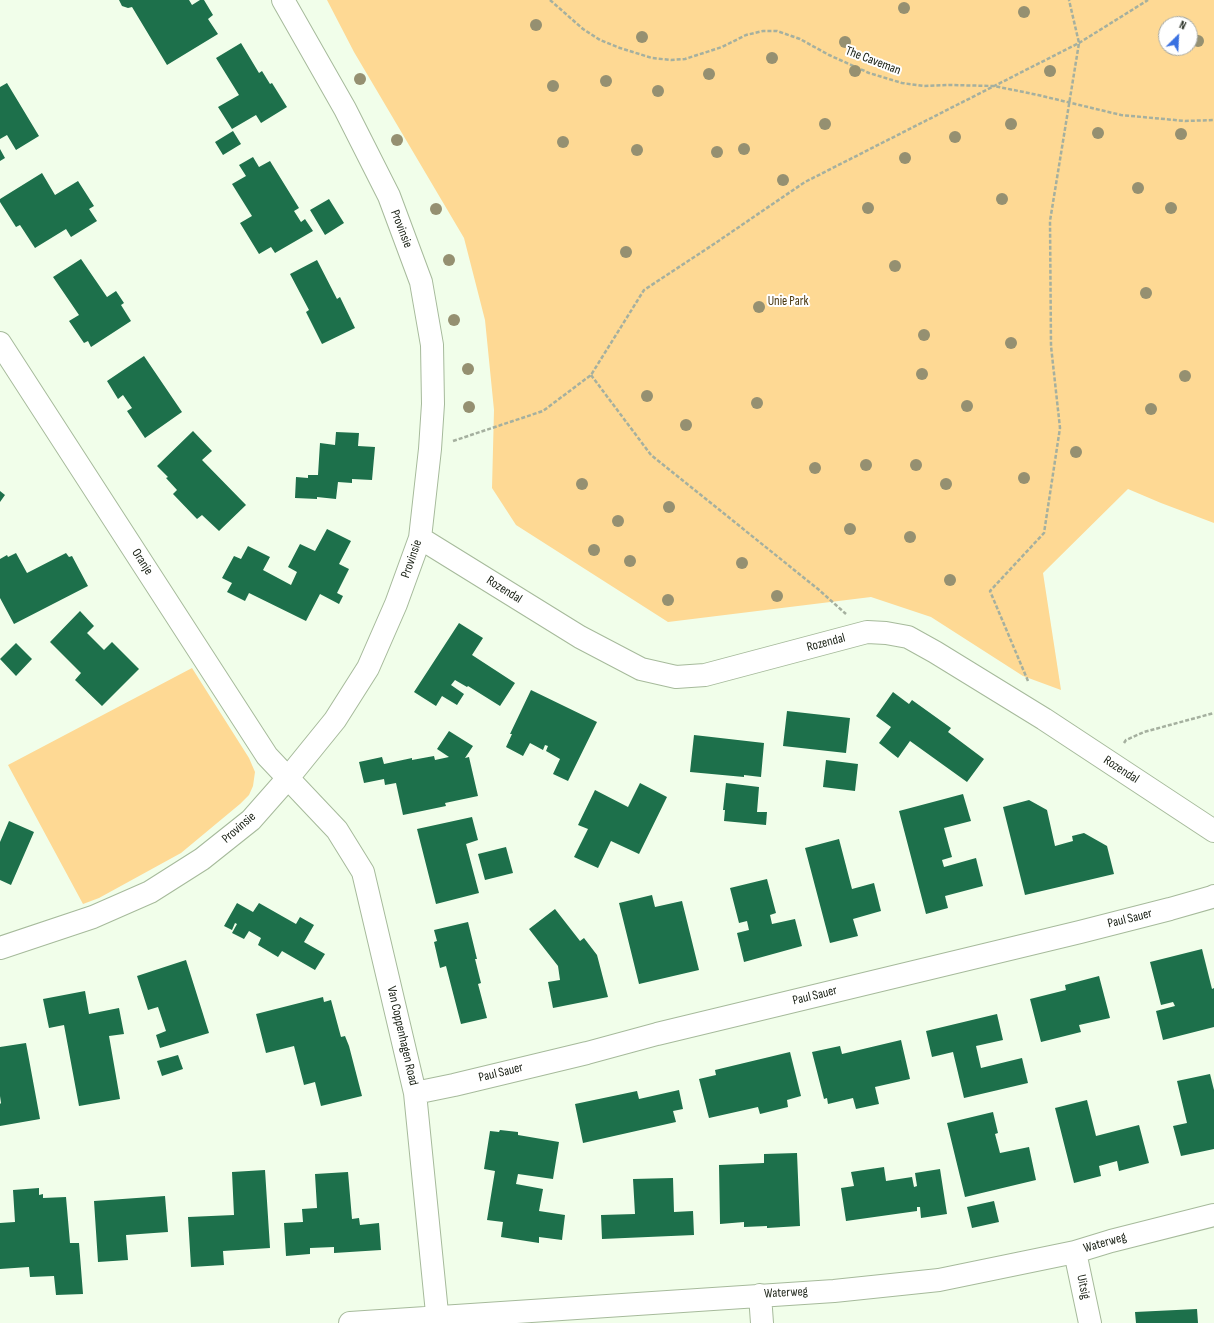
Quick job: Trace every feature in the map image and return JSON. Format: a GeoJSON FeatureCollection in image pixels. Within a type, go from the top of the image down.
{"type":"FeatureCollection","features":[{"type":"Feature","properties":{"kind":"street","name":"Provinsie"},"geometry":{"type":"LineString","coordinates":[[0,948],[93,917],[150,892],[202,859],[251,820],[288,778],[335,720],[368,668],[396,604],[420,538],[430,449],[433,404],[432,344],[421,282],[389,196],[345,108],[283,0]]}},
{"type":"Feature","properties":{"kind":"street","name":"Oranje"},"geometry":{"type":"LineString","coordinates":[[0,343],[267,756],[288,778]]}},
{"type":"Feature","properties":{"kind":"street","name":"Rozendal"},"geometry":{"type":"LineString","coordinates":[[420,538],[580,637],[641,669],[676,677],[705,675],[867,632],[908,636],[1044,719],[1214,831]]}},
{"type":"Feature","properties":{"kind":"street","name":"Van Coppenhagen Road"},"geometry":{"type":"LineString","coordinates":[[288,778],[337,830],[362,872],[415,1093],[438,1320]]}},
{"type":"Feature","properties":{"kind":"street","name":"Paul Sauer"},"geometry":{"type":"LineString","coordinates":[[415,1093],[454,1085],[672,1030],[1080,932],[1214,896]]}},
{"type":"Feature","properties":{"kind":"street","name":"Waterweg"},"geometry":{"type":"LineString","coordinates":[[350,1323],[438,1320],[834,1290],[939,1280],[1075,1252],[1111,1241],[1214,1215]]}},
{"type":"Feature","properties":{"kind":"street","name":"Uitsig"},"geometry":{"type":"LineString","coordinates":[[1075,1252],[1090,1323]]}},
{"type":"Feature","properties":{"kind":"street"},"geometry":{"type":"LineString","coordinates":[[760,1295],[762,1323]]}},
{"type":"Feature","properties":{"kind":"path","name":"The Caveman"},"geometry":{"type":"LineString","coordinates":[[550,0],[579,26],[600,40],[625,50],[652,58],[671,60],[685,59],[722,47],[746,35],[763,30],[777,31],[800,39],[869,73],[902,83],[924,86],[994,86],[1038,94],[1121,115],[1185,121],[1214,120]]}},
{"type":"Feature","properties":{"kind":"path"},"geometry":{"type":"LineString","coordinates":[[1029,684],[990,591],[1044,533],[1060,428],[1051,346],[1050,220],[1079,43],[1069,0]]}},
{"type":"Feature","properties":{"kind":"path"},"geometry":{"type":"LineString","coordinates":[[430,449],[542,411],[591,375],[644,290],[805,182],[1079,43],[1148,0]]}},
{"type":"Feature","properties":{"kind":"path"},"geometry":{"type":"LineString","coordinates":[[591,375],[651,455],[818,589],[867,632]]}},
{"type":"Feature","properties":{"kind":"path"},"geometry":{"type":"LineString","coordinates":[[1108,762],[1126,740],[1144,732],[1214,713]]}},
{"type":"Feature","properties":{"kind":"green space","name":"Unie Park"},"geometry":{"type":"Polygon","coordinates":[[[327,0],[1214,0],[1214,523],[1128,489],[1043,573],[1061,690],[1023,676],[931,617],[871,597],[668,622],[516,525],[492,488],[494,410],[485,320],[464,238],[354,52],[327,0]]]}},
{"type":"Feature","properties":{"kind":"green space"},"geometry":{"type":"Polygon","coordinates":[[[192,668],[249,758],[255,772],[253,786],[249,795],[181,853],[99,898],[83,904],[8,765],[192,668]]]}},
{"type":"Feature","properties":{"kind":"building"},"geometry":{"type":"Polygon","coordinates":[[[119,0],[189,0],[192,5],[200,0],[204,0],[213,15],[208,19],[218,34],[167,65],[132,7],[128,8],[122,6],[119,0]]]}},
{"type":"Feature","properties":{"kind":"building"},"geometry":{"type":"Polygon","coordinates":[[[241,43],[259,73],[262,71],[270,84],[272,83],[287,107],[261,123],[256,115],[232,129],[218,107],[239,95],[216,58],[241,43]]]}},
{"type":"Feature","properties":{"kind":"building"},"geometry":{"type":"Polygon","coordinates":[[[7,83],[39,136],[16,150],[7,135],[0,139],[0,87],[7,83]]]}},
{"type":"Feature","properties":{"kind":"building"},"geometry":{"type":"Polygon","coordinates":[[[233,131],[241,144],[223,155],[215,142],[233,131]]]}},
{"type":"Feature","properties":{"kind":"building"},"geometry":{"type":"Polygon","coordinates":[[[0,149],[5,158],[0,161],[0,149]]]}},
{"type":"Feature","properties":{"kind":"building"},"geometry":{"type":"Polygon","coordinates":[[[253,157],[259,167],[270,161],[299,208],[294,211],[301,222],[305,219],[313,231],[275,253],[271,247],[259,254],[240,223],[252,216],[232,184],[246,176],[239,165],[253,157]]]}},
{"type":"Feature","properties":{"kind":"building"},"geometry":{"type":"Polygon","coordinates":[[[42,173],[55,195],[78,181],[94,206],[89,209],[97,221],[71,237],[66,229],[35,248],[20,225],[16,227],[0,202],[0,199],[42,173]]]}},
{"type":"Feature","properties":{"kind":"building"},"geometry":{"type":"Polygon","coordinates":[[[329,199],[344,223],[325,235],[310,210],[329,199]]]}},
{"type":"Feature","properties":{"kind":"building"},"geometry":{"type":"Polygon","coordinates":[[[81,259],[107,297],[116,291],[124,303],[121,305],[131,321],[91,347],[88,341],[84,343],[69,321],[79,315],[53,277],[81,259]]]}},
{"type":"Feature","properties":{"kind":"building"},"geometry":{"type":"Polygon","coordinates":[[[317,260],[337,299],[340,297],[355,328],[322,344],[306,312],[309,310],[290,274],[317,260]]]}},
{"type":"Feature","properties":{"kind":"building"},"geometry":{"type":"Polygon","coordinates":[[[144,356],[182,412],[145,438],[127,411],[132,408],[123,395],[118,399],[107,381],[144,356]]]}},
{"type":"Feature","properties":{"kind":"building"},"geometry":{"type":"Polygon","coordinates":[[[193,431],[212,451],[202,460],[246,505],[219,531],[202,515],[197,519],[173,494],[177,490],[166,478],[168,477],[157,466],[193,431]]]}},
{"type":"Feature","properties":{"kind":"building"},"geometry":{"type":"Polygon","coordinates":[[[336,432],[359,433],[358,446],[375,447],[372,480],[352,479],[352,483],[338,482],[336,499],[317,497],[317,499],[295,498],[296,477],[308,478],[308,475],[318,475],[320,443],[335,445],[336,432]]]}},
{"type":"Feature","properties":{"kind":"building"},"geometry":{"type":"Polygon","coordinates":[[[0,491],[5,495],[0,502],[0,491]]]}},
{"type":"Feature","properties":{"kind":"building"},"geometry":{"type":"Polygon","coordinates":[[[327,529],[351,541],[339,564],[349,569],[337,593],[343,596],[339,604],[320,594],[306,621],[249,593],[245,601],[227,592],[232,583],[222,578],[234,556],[241,559],[248,546],[270,557],[263,570],[291,585],[297,572],[288,567],[300,544],[315,551],[327,529]]]}},
{"type":"Feature","properties":{"kind":"building"},"geometry":{"type":"Polygon","coordinates":[[[16,553],[27,573],[66,553],[69,557],[72,556],[88,586],[14,624],[0,598],[0,559],[7,555],[8,557],[16,553]]]}},
{"type":"Feature","properties":{"kind":"building"},"geometry":{"type":"Polygon","coordinates":[[[80,611],[94,626],[87,633],[104,650],[112,642],[139,669],[102,706],[75,680],[81,673],[50,642],[80,611]]]}},
{"type":"Feature","properties":{"kind":"building"},"geometry":{"type":"Polygon","coordinates":[[[459,623],[483,638],[472,655],[515,683],[500,706],[468,686],[467,687],[455,680],[451,685],[464,694],[457,705],[442,696],[436,706],[414,692],[459,623]]]}},
{"type":"Feature","properties":{"kind":"building"},"geometry":{"type":"Polygon","coordinates":[[[16,643],[32,659],[16,676],[0,659],[16,643]]]}},
{"type":"Feature","properties":{"kind":"building"},"geometry":{"type":"Polygon","coordinates":[[[531,690],[597,722],[568,781],[553,774],[560,759],[546,751],[548,746],[545,745],[543,750],[530,743],[523,756],[506,747],[512,734],[510,734],[531,690]]]}},
{"type":"Feature","properties":{"kind":"building"},"geometry":{"type":"Polygon","coordinates":[[[893,692],[909,704],[912,700],[951,728],[948,732],[984,759],[967,782],[910,741],[898,758],[879,743],[891,727],[876,716],[893,692]]]}},
{"type":"Feature","properties":{"kind":"building"},"geometry":{"type":"Polygon","coordinates":[[[787,711],[850,718],[846,753],[783,746],[787,711]]]}},
{"type":"Feature","properties":{"kind":"building"},"geometry":{"type":"Polygon","coordinates":[[[449,731],[473,746],[465,758],[469,757],[478,796],[445,803],[446,806],[403,815],[396,783],[385,785],[384,779],[364,783],[359,762],[382,757],[384,764],[412,758],[412,760],[434,756],[435,760],[449,757],[437,749],[449,731]]]}},
{"type":"Feature","properties":{"kind":"building"},"geometry":{"type":"Polygon","coordinates":[[[694,735],[764,743],[761,777],[690,772],[694,735]]]}},
{"type":"Feature","properties":{"kind":"building"},"geometry":{"type":"Polygon","coordinates":[[[826,760],[858,764],[855,791],[823,787],[826,760]]]}},
{"type":"Feature","properties":{"kind":"building"},"geometry":{"type":"Polygon","coordinates":[[[640,783],[667,797],[639,854],[611,841],[598,868],[574,857],[588,829],[578,825],[595,790],[628,807],[640,783]]]}},
{"type":"Feature","properties":{"kind":"building"},"geometry":{"type":"Polygon","coordinates":[[[726,783],[759,787],[757,812],[767,812],[766,825],[724,821],[725,810],[723,810],[726,783]]]}},
{"type":"Feature","properties":{"kind":"building"},"geometry":{"type":"Polygon","coordinates":[[[963,794],[971,821],[944,828],[952,857],[942,860],[944,867],[976,858],[983,886],[945,896],[948,908],[926,914],[899,811],[963,794]]]}},
{"type":"Feature","properties":{"kind":"building"},"geometry":{"type":"Polygon","coordinates":[[[1029,800],[1047,810],[1055,846],[1073,841],[1072,836],[1084,833],[1107,846],[1114,874],[1025,895],[1003,807],[1029,800]]]}},
{"type":"Feature","properties":{"kind":"building"},"geometry":{"type":"Polygon","coordinates":[[[472,817],[478,840],[466,844],[479,893],[436,904],[417,829],[472,817]]]}},
{"type":"Feature","properties":{"kind":"building"},"geometry":{"type":"Polygon","coordinates":[[[9,821],[34,832],[11,885],[0,880],[0,842],[9,821]]]}},
{"type":"Feature","properties":{"kind":"building"},"geometry":{"type":"Polygon","coordinates":[[[839,839],[852,889],[874,883],[881,911],[853,919],[858,936],[830,943],[805,848],[839,839]]]}},
{"type":"Feature","properties":{"kind":"building"},"geometry":{"type":"Polygon","coordinates":[[[506,847],[513,873],[485,880],[478,854],[506,847]]]}},
{"type":"Feature","properties":{"kind":"building"},"geometry":{"type":"Polygon","coordinates":[[[767,879],[776,913],[770,915],[772,924],[795,919],[802,946],[744,962],[737,933],[749,930],[747,921],[739,923],[730,888],[767,879]]]}},
{"type":"Feature","properties":{"kind":"building"},"geometry":{"type":"Polygon","coordinates":[[[652,895],[655,907],[682,901],[699,970],[639,984],[619,903],[652,895]]]}},
{"type":"Feature","properties":{"kind":"building"},"geometry":{"type":"Polygon","coordinates":[[[237,903],[253,912],[259,903],[296,924],[300,917],[314,925],[304,942],[325,954],[315,970],[282,951],[278,957],[258,945],[261,938],[249,931],[244,939],[232,933],[237,924],[235,923],[232,930],[224,926],[237,903]]]}},
{"type":"Feature","properties":{"kind":"building"},"geometry":{"type":"Polygon","coordinates":[[[555,909],[580,941],[584,938],[597,955],[608,997],[553,1008],[548,982],[560,980],[558,966],[529,929],[555,909]]]}},
{"type":"Feature","properties":{"kind":"building"},"geometry":{"type":"Polygon","coordinates":[[[468,922],[481,983],[478,984],[487,1018],[461,1024],[446,966],[440,968],[434,942],[437,941],[434,930],[468,922]]]}},
{"type":"Feature","properties":{"kind":"building"},"geometry":{"type":"Polygon","coordinates":[[[1202,949],[1212,989],[1214,988],[1214,1027],[1163,1040],[1156,1011],[1175,1006],[1173,1002],[1161,1005],[1150,962],[1202,949]]]}},
{"type":"Feature","properties":{"kind":"building"},"geometry":{"type":"Polygon","coordinates":[[[186,960],[209,1033],[160,1048],[156,1035],[166,1031],[158,1007],[148,1010],[137,976],[186,960]]]}},
{"type":"Feature","properties":{"kind":"building"},"geometry":{"type":"Polygon","coordinates":[[[1099,976],[1110,1018],[1079,1025],[1081,1032],[1041,1042],[1030,999],[1066,990],[1065,985],[1099,976]]]}},
{"type":"Feature","properties":{"kind":"building"},"geometry":{"type":"Polygon","coordinates":[[[85,991],[89,1014],[119,1008],[124,1034],[109,1036],[120,1099],[79,1106],[64,1025],[49,1028],[43,999],[85,991]]]}},
{"type":"Feature","properties":{"kind":"building"},"geometry":{"type":"Polygon","coordinates":[[[323,997],[324,1002],[331,1000],[341,1037],[345,1036],[349,1046],[362,1096],[321,1106],[315,1082],[304,1085],[294,1046],[266,1053],[256,1014],[323,997]]]}},
{"type":"Feature","properties":{"kind":"building"},"geometry":{"type":"Polygon","coordinates":[[[997,1014],[1003,1040],[976,1046],[981,1068],[1022,1058],[1028,1083],[964,1098],[953,1052],[932,1057],[926,1031],[997,1014]]]}},
{"type":"Feature","properties":{"kind":"building"},"geometry":{"type":"Polygon","coordinates":[[[901,1040],[910,1079],[875,1087],[879,1104],[856,1109],[853,1098],[828,1104],[827,1098],[824,1099],[812,1052],[840,1046],[842,1054],[901,1040]]]}},
{"type":"Feature","properties":{"kind":"building"},"geometry":{"type":"Polygon","coordinates":[[[26,1043],[40,1119],[0,1126],[0,1047],[26,1043]]]}},
{"type":"Feature","properties":{"kind":"building"},"geometry":{"type":"Polygon","coordinates":[[[790,1052],[801,1096],[787,1100],[788,1107],[760,1114],[758,1107],[709,1118],[699,1079],[716,1075],[715,1070],[790,1052]]]}},
{"type":"Feature","properties":{"kind":"building"},"geometry":{"type":"Polygon","coordinates":[[[178,1055],[183,1069],[162,1076],[157,1061],[178,1055]]]}},
{"type":"Feature","properties":{"kind":"building"},"geometry":{"type":"Polygon","coordinates":[[[1210,1074],[1214,1090],[1214,1149],[1181,1156],[1173,1126],[1187,1123],[1177,1081],[1210,1074]]]}},
{"type":"Feature","properties":{"kind":"building"},"geometry":{"type":"Polygon","coordinates":[[[679,1090],[683,1109],[673,1111],[676,1122],[583,1143],[575,1104],[637,1091],[639,1099],[679,1090]]]}},
{"type":"Feature","properties":{"kind":"building"},"geometry":{"type":"Polygon","coordinates":[[[1087,1100],[1096,1136],[1139,1125],[1149,1163],[1119,1171],[1117,1161],[1099,1166],[1101,1176],[1074,1183],[1055,1108],[1087,1100]]]}},
{"type":"Feature","properties":{"kind":"building"},"geometry":{"type":"Polygon","coordinates":[[[993,1112],[998,1133],[995,1134],[1000,1153],[1029,1147],[1036,1180],[965,1197],[947,1123],[993,1112]]]}},
{"type":"Feature","properties":{"kind":"building"},"geometry":{"type":"Polygon","coordinates":[[[500,1130],[518,1132],[518,1135],[559,1142],[553,1179],[518,1174],[516,1184],[543,1189],[539,1211],[565,1215],[562,1240],[539,1237],[539,1243],[501,1237],[503,1222],[487,1220],[495,1171],[484,1169],[490,1131],[499,1132],[500,1130]]]}},
{"type":"Feature","properties":{"kind":"building"},"geometry":{"type":"Polygon","coordinates":[[[797,1153],[800,1226],[767,1228],[767,1226],[744,1227],[744,1222],[720,1224],[719,1165],[764,1163],[764,1154],[797,1153]]]}},
{"type":"Feature","properties":{"kind":"building"},"geometry":{"type":"Polygon","coordinates":[[[884,1167],[886,1181],[912,1177],[914,1187],[917,1186],[915,1173],[940,1169],[947,1214],[921,1218],[920,1207],[917,1207],[917,1211],[846,1221],[841,1188],[854,1186],[851,1172],[884,1167]]]}},
{"type":"Feature","properties":{"kind":"building"},"geometry":{"type":"Polygon","coordinates":[[[265,1170],[270,1248],[223,1251],[224,1265],[191,1267],[188,1217],[234,1215],[232,1172],[265,1170]]]}},
{"type":"Feature","properties":{"kind":"building"},"geometry":{"type":"Polygon","coordinates":[[[348,1172],[352,1219],[359,1218],[360,1225],[379,1223],[381,1250],[334,1253],[334,1247],[310,1248],[310,1254],[286,1256],[284,1223],[303,1222],[302,1209],[317,1208],[315,1174],[348,1172]]]}},
{"type":"Feature","properties":{"kind":"building"},"geometry":{"type":"Polygon","coordinates":[[[673,1178],[674,1212],[693,1211],[694,1235],[602,1239],[601,1215],[635,1214],[633,1179],[673,1178]]]}},
{"type":"Feature","properties":{"kind":"building"},"geometry":{"type":"Polygon","coordinates":[[[39,1188],[39,1195],[43,1194],[43,1198],[66,1197],[70,1243],[79,1243],[83,1294],[56,1295],[54,1276],[30,1277],[29,1267],[0,1269],[0,1223],[15,1222],[13,1190],[39,1188]]]}},
{"type":"Feature","properties":{"kind":"building"},"geometry":{"type":"Polygon","coordinates":[[[165,1196],[168,1232],[126,1235],[128,1260],[98,1262],[94,1201],[165,1196]]]}},
{"type":"Feature","properties":{"kind":"building"},"geometry":{"type":"Polygon","coordinates":[[[994,1201],[999,1222],[972,1228],[967,1207],[994,1201]]]}},
{"type":"Feature","properties":{"kind":"building"},"geometry":{"type":"Polygon","coordinates":[[[1197,1309],[1198,1323],[1136,1323],[1135,1312],[1197,1309]]]}}]}
